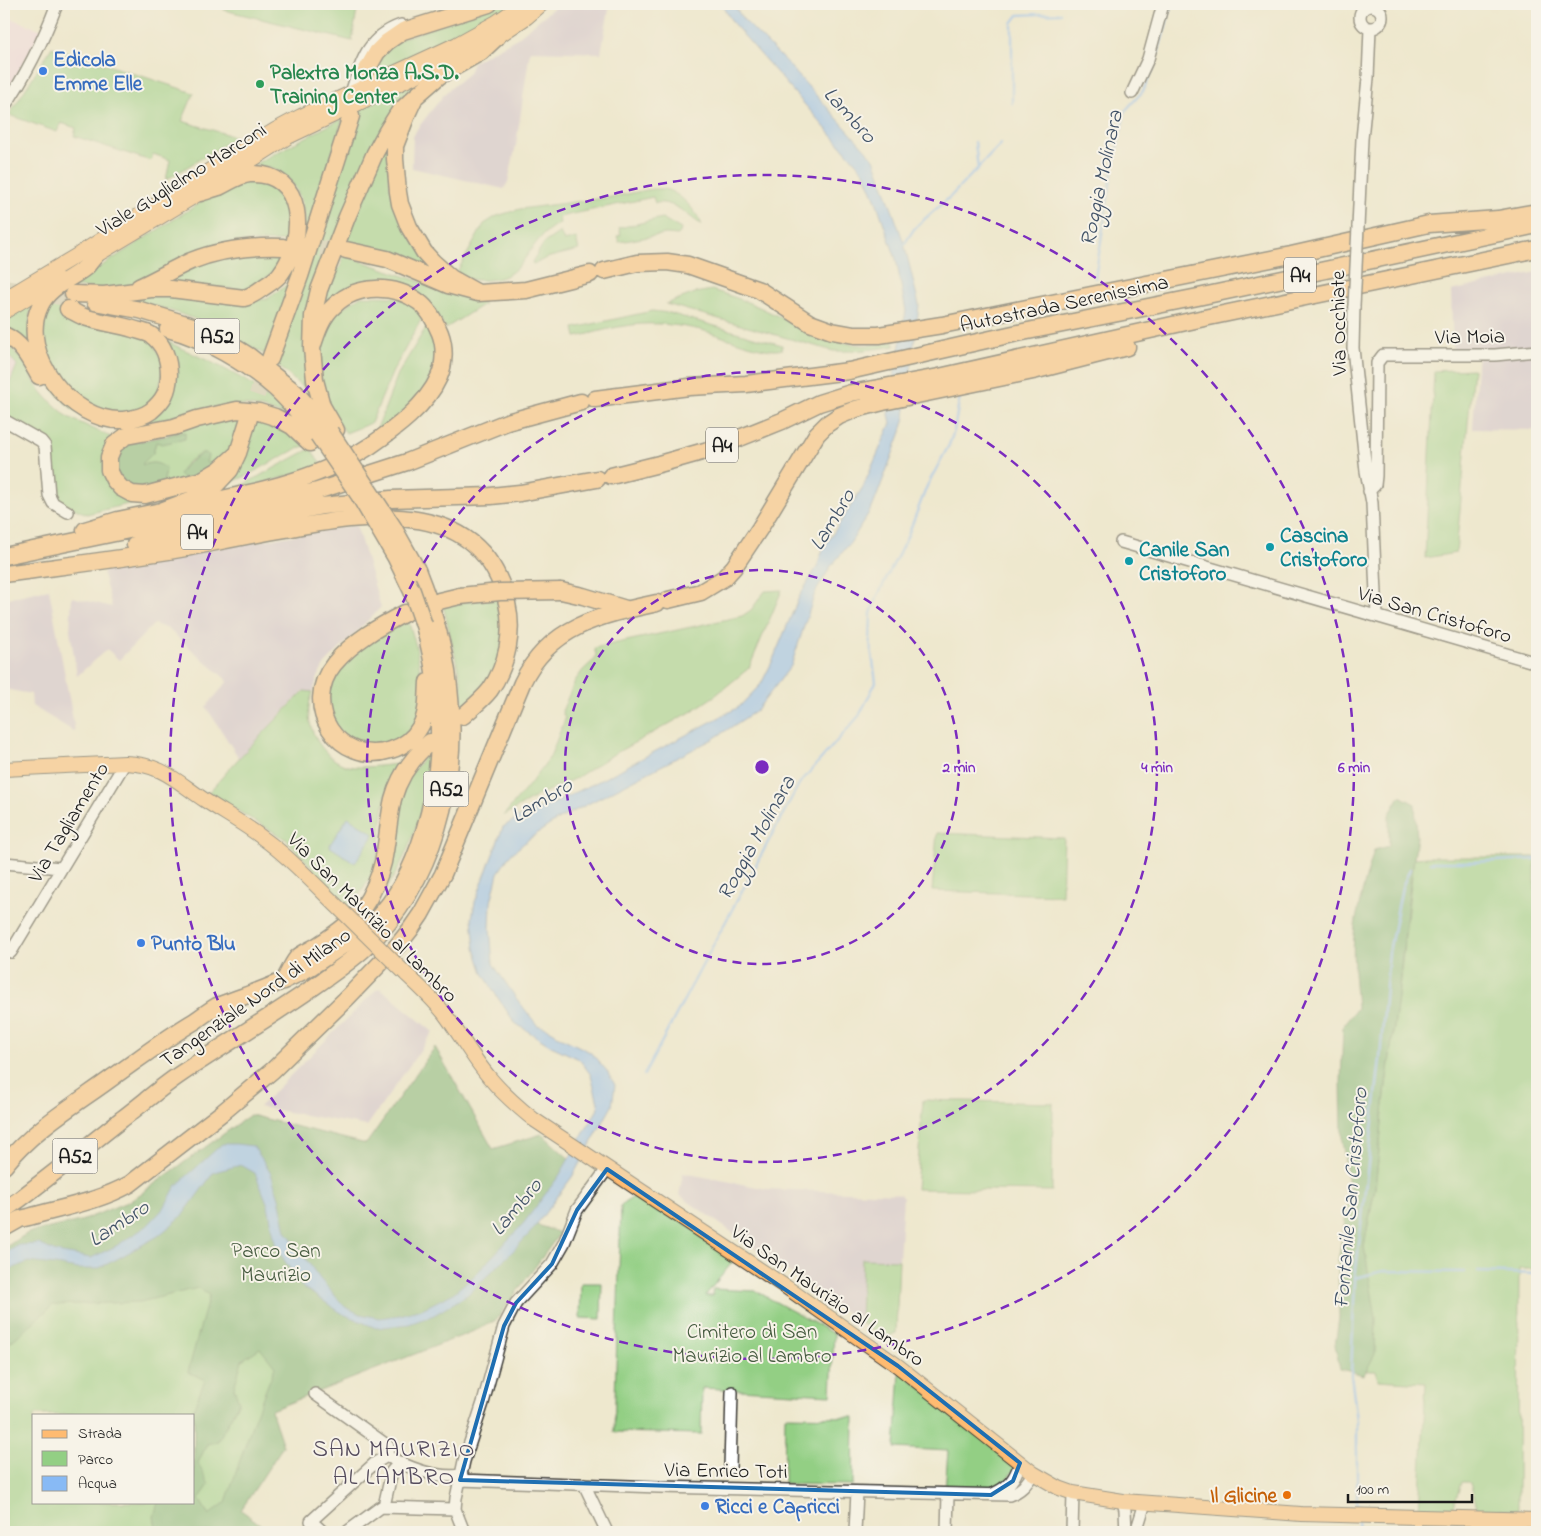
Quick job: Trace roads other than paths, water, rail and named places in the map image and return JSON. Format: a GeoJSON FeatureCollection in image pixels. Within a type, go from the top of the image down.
{"type":"FeatureCollection","features":[{"type":"Feature","properties":{"kind":"highway"},"geometry":{"type":"LineString","coordinates":[[365,73],[377,52],[402,31],[489,4]]}},
{"type":"Feature","properties":{"kind":"highway"},"geometry":{"type":"LineString","coordinates":[[4,335],[15,341],[23,350],[42,383],[52,396],[81,419],[101,427],[116,430],[132,430],[237,410],[259,412],[275,417],[292,426],[324,435],[322,406],[315,380],[312,348],[313,316],[319,290],[347,217],[375,153],[399,112],[439,76],[481,52],[497,37]]}},
{"type":"Feature","properties":{"kind":"highway"},"geometry":{"type":"LineString","coordinates":[[415,97],[395,146],[396,176],[400,204],[409,228],[424,252],[452,278],[478,293]]}},
{"type":"Feature","properties":{"kind":"highway"},"geometry":{"type":"LineString","coordinates":[[270,359],[304,262],[351,116]]}},
{"type":"Feature","properties":{"kind":"highway"},"geometry":{"type":"LineString","coordinates":[[200,192],[218,187],[238,176],[256,174],[265,175],[278,181],[286,187],[293,198],[298,225],[290,256],[282,272],[275,280],[251,296]]}},
{"type":"Feature","properties":{"kind":"highway"},"geometry":{"type":"LineString","coordinates":[[346,250],[387,259],[448,285],[478,293],[526,290],[637,263],[666,262],[688,266],[759,290],[810,323],[832,331],[854,335],[879,335],[942,325],[1281,257],[1429,224],[1498,219],[1537,212]]}},
{"type":"Feature","properties":{"kind":"highway","name":"Autostrada Serenissima"},"geometry":{"type":"LineString","coordinates":[[4,556],[317,491],[407,462],[507,422],[588,401],[689,387],[746,384],[849,371],[1013,334],[1537,225]]}},
{"type":"Feature","properties":{"kind":"highway"},"geometry":{"type":"LineString","coordinates":[[121,294],[190,262],[216,253],[258,246],[283,246]]}},
{"type":"Feature","properties":{"kind":"highway","name":"Autostrada Serenissima"},"geometry":{"type":"LineString","coordinates":[[4,573],[322,506],[392,499],[491,496],[520,493],[604,477],[712,449],[782,421],[819,403],[851,393],[938,384],[1204,318],[1537,249]]}},
{"type":"Feature","properties":{"kind":"highway"},"geometry":{"type":"LineString","coordinates":[[95,256],[86,267],[52,289],[43,300],[39,307],[34,334],[37,349],[49,374],[58,387],[73,402],[85,410],[97,416],[113,420],[131,420],[146,415],[163,400],[168,384],[169,365],[162,346],[150,335],[121,325],[83,317],[71,301],[93,295],[121,294],[151,289],[171,289],[236,298],[251,296],[271,290],[279,285],[291,277],[304,262]]}},
{"type":"Feature","properties":{"kind":"highway"},"geometry":{"type":"LineString","coordinates":[[4,556],[118,520],[272,487],[318,472],[343,461],[370,446],[418,407],[433,389],[440,375],[444,359],[443,341],[434,318],[420,303],[405,293],[386,289],[367,289],[350,294],[334,305],[321,322],[312,348]]}},
{"type":"Feature","properties":{"kind":"highway","name":"Tangenziale Nord di Milano"},"geometry":{"type":"LineString","coordinates":[[4,1210],[179,1075],[289,1004],[365,948],[399,908],[426,861],[441,815],[450,754],[452,713],[449,686],[442,647],[428,598],[417,570],[394,527],[324,435],[296,393],[249,356],[209,331],[140,310],[71,301]]}},
{"type":"Feature","properties":{"kind":"highway"},"geometry":{"type":"LineString","coordinates":[[4,1228],[29,1216],[97,1200],[113,1194],[130,1184],[223,1112],[273,1070],[398,945],[431,897],[458,839],[526,673],[550,644],[599,616],[700,592],[724,578],[734,567],[760,528],[817,434],[827,424],[839,416],[856,409],[938,384]]}},
{"type":"Feature","properties":{"kind":"highway"},"geometry":{"type":"LineString","coordinates":[[161,512],[198,497],[214,487],[230,470],[238,453],[249,418]]}},
{"type":"Feature","properties":{"kind":"highway"},"geometry":{"type":"LineString","coordinates":[[197,419],[174,427],[126,436],[114,445],[109,457],[110,470],[114,480],[121,488],[132,494],[145,495],[202,480],[219,470],[238,453]]}},
{"type":"Feature","properties":{"kind":"highway","name":"Tangenziale Nord di Milano"},"geometry":{"type":"LineString","coordinates":[[4,1166],[26,1141],[47,1124],[170,1036],[218,1006],[284,981],[313,965],[352,938],[374,921],[407,875],[426,824],[435,781],[440,731],[432,656],[421,631],[412,591],[400,566],[359,495],[342,486],[324,435]]}},
{"type":"Feature","properties":{"kind":"highway"},"geometry":{"type":"LineString","coordinates":[[4,573],[178,549],[294,527],[348,519],[400,517],[428,522],[457,534],[484,555],[500,582],[509,612],[510,626],[507,648],[498,676],[490,690],[479,703],[463,716]]}},
{"type":"Feature","properties":{"kind":"highway"},"geometry":{"type":"LineString","coordinates":[[439,601],[460,596],[500,592],[561,591],[628,609]]}},
{"type":"Feature","properties":{"kind":"highway"},"geometry":{"type":"LineString","coordinates":[[405,612],[383,624],[361,640],[334,664],[321,691],[322,712],[331,731],[341,742],[353,750],[368,753],[384,752],[398,748],[411,740],[421,726],[426,707],[428,682],[421,631]]}},
{"type":"Feature","properties":{"kind":"highway"},"geometry":{"type":"LineString","coordinates":[[284,981],[298,957],[315,948],[343,928],[357,915],[367,900],[376,885],[381,869],[394,796],[408,766],[430,742]]}},
{"type":"Feature","properties":{"kind":"main road","name":"Viale Guglielmo Marconi"},"geometry":{"type":"LineString","coordinates":[[4,298],[79,254],[275,130],[458,44],[495,23],[523,4]]}},
{"type":"Feature","properties":{"kind":"main road","name":"Viale Guglielmo Marconi"},"geometry":{"type":"LineString","coordinates":[[4,312],[288,136],[497,37],[527,17],[542,4]]}},
{"type":"Feature","properties":{"kind":"main road","name":"Via San Maurizio al Lambro"},"geometry":{"type":"LineString","coordinates":[[4,769],[125,763],[146,765],[163,771],[264,838],[284,855],[432,999],[500,1090],[534,1119],[586,1156],[786,1287],[898,1366],[1033,1474],[1059,1488],[1073,1493],[1123,1501],[1308,1515],[1537,1520]]}},
{"type":"Feature","properties":{"kind":"street"},"geometry":{"type":"LineString","coordinates":[[4,107],[32,64],[57,4]]}},
{"type":"Feature","properties":{"kind":"street"},"geometry":{"type":"LineString","coordinates":[[351,93],[364,55],[384,33],[465,4]]}},
{"type":"Feature","properties":{"kind":"street"},"geometry":{"type":"LineString","coordinates":[[1132,93],[1148,58],[1163,4]]}},
{"type":"Feature","properties":{"kind":"street"},"geometry":{"type":"LineString","coordinates":[[1371,5],[1378,8],[1383,17],[1378,26],[1370,28],[1361,22],[1360,14],[1364,8],[1371,5]]}},
{"type":"Feature","properties":{"kind":"street","name":"Via Occhiate"},"geometry":{"type":"LineString","coordinates":[[1370,28],[1368,78],[1362,139],[1354,306],[1354,348],[1369,491],[1372,503],[1377,616]]}},
{"type":"Feature","properties":{"kind":"street","name":"Via Moia"},"geometry":{"type":"LineString","coordinates":[[1369,491],[1375,485],[1376,476],[1377,363],[1383,355],[1495,355],[1537,351]]}},
{"type":"Feature","properties":{"kind":"street"},"geometry":{"type":"LineString","coordinates":[[4,420],[41,441],[45,446],[49,496],[53,503],[68,512]]}},
{"type":"Feature","properties":{"kind":"street","name":"Via San Cristoforo"},"geometry":{"type":"LineString","coordinates":[[1120,542],[1537,663]]}},
{"type":"Feature","properties":{"kind":"street","name":"Via Tagliamento"},"geometry":{"type":"LineString","coordinates":[[8,950],[62,868],[125,763]]}},
{"type":"Feature","properties":{"kind":"street"},"geometry":{"type":"LineString","coordinates":[[4,862],[62,868]]}},
{"type":"Feature","properties":{"kind":"street"},"geometry":{"type":"LineString","coordinates":[[464,1532],[455,1509],[464,1461],[504,1326],[516,1303],[552,1264],[564,1243],[577,1210],[607,1169]]}},
{"type":"Feature","properties":{"kind":"street","name":"Via Enrico Toti"},"geometry":{"type":"LineString","coordinates":[[730,1468],[732,1392]]}},
{"type":"Feature","properties":{"kind":"street","name":"Via Enrico Toti"},"geometry":{"type":"LineString","coordinates":[[315,1394],[388,1451],[399,1462],[435,1474],[452,1477],[659,1488],[1009,1495],[1018,1492],[1033,1474]]}},
{"type":"Feature","properties":{"kind":"street"},"geometry":{"type":"LineString","coordinates":[[323,1532],[311,1521],[388,1451]]}},
{"type":"Feature","properties":{"kind":"street"},"geometry":{"type":"LineString","coordinates":[[387,1506],[392,1471],[399,1462]]}},
{"type":"Feature","properties":{"kind":"street"},"geometry":{"type":"LineString","coordinates":[[990,1495],[1004,1490],[1013,1481],[1020,1463]]}},
{"type":"Feature","properties":{"kind":"street"},"geometry":{"type":"LineString","coordinates":[[584,1484],[607,1532]]}},
{"type":"Feature","properties":{"kind":"street"},"geometry":{"type":"LineString","coordinates":[[855,1532],[858,1492]]}},
{"type":"Feature","properties":{"kind":"street"},"geometry":{"type":"LineString","coordinates":[[1072,1532],[1073,1493]]}},
{"type":"Feature","properties":{"kind":"street"},"geometry":{"type":"LineString","coordinates":[[947,1532],[948,1494]]}},
{"type":"Feature","properties":{"kind":"street"},"geometry":{"type":"LineString","coordinates":[[1123,1501],[1126,1532]]}},
{"type":"Feature","properties":{"kind":"street"},"geometry":{"type":"LineString","coordinates":[[1136,1532],[1146,1503]]}},
{"type":"Feature","properties":{"kind":"street"},"geometry":{"type":"LineString","coordinates":[[347,1532],[376,1510],[387,1506],[455,1509]]}},
{"type":"Feature","properties":{"kind":"water"},"geometry":{"type":"Polygon","coordinates":[[[721,4],[733,4],[743,19],[786,62],[874,159],[904,243],[919,305],[905,417],[873,506],[851,542],[831,566],[815,593],[791,666],[756,711],[713,739],[557,820],[510,855],[498,873],[491,902],[490,928],[493,964],[537,1025],[590,1052],[607,1071],[615,1085],[612,1106],[572,1177],[531,1232],[467,1295],[434,1315],[409,1324],[376,1328],[343,1314],[301,1286],[276,1247],[268,1205],[255,1173],[241,1165],[214,1172],[182,1216],[158,1236],[97,1269],[78,1269],[28,1262],[4,1272],[4,1254],[19,1245],[39,1244],[56,1252],[91,1258],[116,1246],[147,1226],[164,1208],[176,1186],[222,1144],[236,1144],[253,1146],[262,1159],[271,1174],[279,1198],[286,1231],[320,1279],[345,1307],[360,1314],[379,1318],[422,1309],[452,1294],[475,1275],[523,1224],[559,1176],[599,1107],[591,1075],[579,1059],[551,1046],[515,1023],[483,973],[475,948],[472,918],[475,902],[503,827],[527,812],[548,806],[601,780],[739,707],[761,684],[799,597],[817,567],[823,549],[863,487],[891,423],[888,410],[906,311],[896,259],[864,172],[733,23],[721,4]]]}},
{"type":"Feature","properties":{"kind":"water"},"geometry":{"type":"Polygon","coordinates":[[[348,817],[374,834],[355,863],[329,846],[348,817]]]}},
{"type":"Feature","properties":{"kind":"waterway","name":"Roggia Molinara"},"geometry":{"type":"LineString","coordinates":[[1095,278],[1112,173],[1125,111],[1143,91],[1154,67],[1172,4]]}},
{"type":"Feature","properties":{"kind":"waterway"},"geometry":{"type":"LineString","coordinates":[[1012,103],[1012,23],[1018,15],[1061,13]]}},
{"type":"Feature","properties":{"kind":"waterway"},"geometry":{"type":"LineString","coordinates":[[975,142],[978,169]]}},
{"type":"Feature","properties":{"kind":"waterway"},"geometry":{"type":"LineString","coordinates":[[903,246],[914,229],[951,196],[1001,144]]}},
{"type":"Feature","properties":{"kind":"waterway","name":"Roggia Molinara"},"geometry":{"type":"LineString","coordinates":[[644,1075],[799,784],[859,716],[876,682],[870,641],[871,613],[908,535],[927,486],[949,445],[954,431],[960,395]]}},
{"type":"Feature","properties":{"kind":"waterway","name":"Fontanile San Cristoforo"},"geometry":{"type":"LineString","coordinates":[[1430,862],[1537,859]]}},
{"type":"Feature","properties":{"kind":"waterway","name":"Fontanile San Cristoforo"},"geometry":{"type":"LineString","coordinates":[[1357,1511],[1357,1420],[1351,1375],[1355,1278],[1380,1059],[1389,952],[1402,887],[1410,869]]}},
{"type":"Feature","properties":{"kind":"waterway"},"geometry":{"type":"LineString","coordinates":[[1355,1278],[1383,1271],[1464,1272]]}},
{"type":"Feature","properties":{"kind":"waterway"},"geometry":{"type":"LineString","coordinates":[[1478,1272],[1537,1274]]}},
{"type":"Feature","properties":{"kind":"waterway","name":"Fontanile San Cristoforo"},"geometry":{"type":"LineString","coordinates":[[1358,1521],[1359,1532]]}},
{"type":"Feature","properties":{"kind":"tunnel"},"geometry":{"type":"LineString","coordinates":[[296,247],[346,250]]}},
{"type":"Feature","properties":{"kind":"tunnel"},"geometry":{"type":"LineString","coordinates":[[4,288],[72,299]]}},
{"type":"Feature","properties":{"kind":"tunnel"},"geometry":{"type":"LineString","coordinates":[[249,418],[267,366]]}},
{"type":"Feature","properties":{"kind":"place","name":"Edicola Emme Elle"},"geometry":{"type":"Point","coordinates":[43,71]}},
{"type":"Feature","properties":{"kind":"place","name":"Palextra Monza A.S.D. Training Center"},"geometry":{"type":"Point","coordinates":[260,84]}},
{"type":"Feature","properties":{"kind":"place","name":"Cascina Cristoforo"},"geometry":{"type":"Point","coordinates":[1270,547]}},
{"type":"Feature","properties":{"kind":"place","name":"Canile San Cristoforo"},"geometry":{"type":"Point","coordinates":[1129,561]}},
{"type":"Feature","properties":{"kind":"place","name":"Punto Blu"},"geometry":{"type":"Point","coordinates":[141,943]}},
{"type":"Feature","properties":{"kind":"place","name":"Il Glicine"},"geometry":{"type":"Point","coordinates":[1287,1495]}},
{"type":"Feature","properties":{"kind":"place","name":"Ricci e Capricci"},"geometry":{"type":"Point","coordinates":[705,1506]}},
{"type":"Feature","properties":{"kind":"district","name":"SAN MAURIZIO AL LAMBRO"},"geometry":{"type":"Point","coordinates":[394,1462]}},
{"type":"Feature","properties":{"kind":"water label","name":"Lambro"},"geometry":{"type":"Point","coordinates":[851,114]}},
{"type":"Feature","properties":{"kind":"water label","name":"Lambro"},"geometry":{"type":"Point","coordinates":[831,519]}},
{"type":"Feature","properties":{"kind":"water label","name":"Lambro"},"geometry":{"type":"Point","coordinates":[541,799]}},
{"type":"Feature","properties":{"kind":"water label","name":"Lambro"},"geometry":{"type":"Point","coordinates":[515,1206]}},
{"type":"Feature","properties":{"kind":"water label","name":"Lambro"},"geometry":{"type":"Point","coordinates":[118,1222]}},
{"type":"Feature","properties":{"kind":"park label","name":"Parco San Maurizio"},"geometry":{"type":"Point","coordinates":[276,1262]}},
{"type":"Feature","properties":{"kind":"park label","name":"Cimitero di San Maurizio al Lambro"},"geometry":{"type":"Point","coordinates":[752,1343]}}]}
